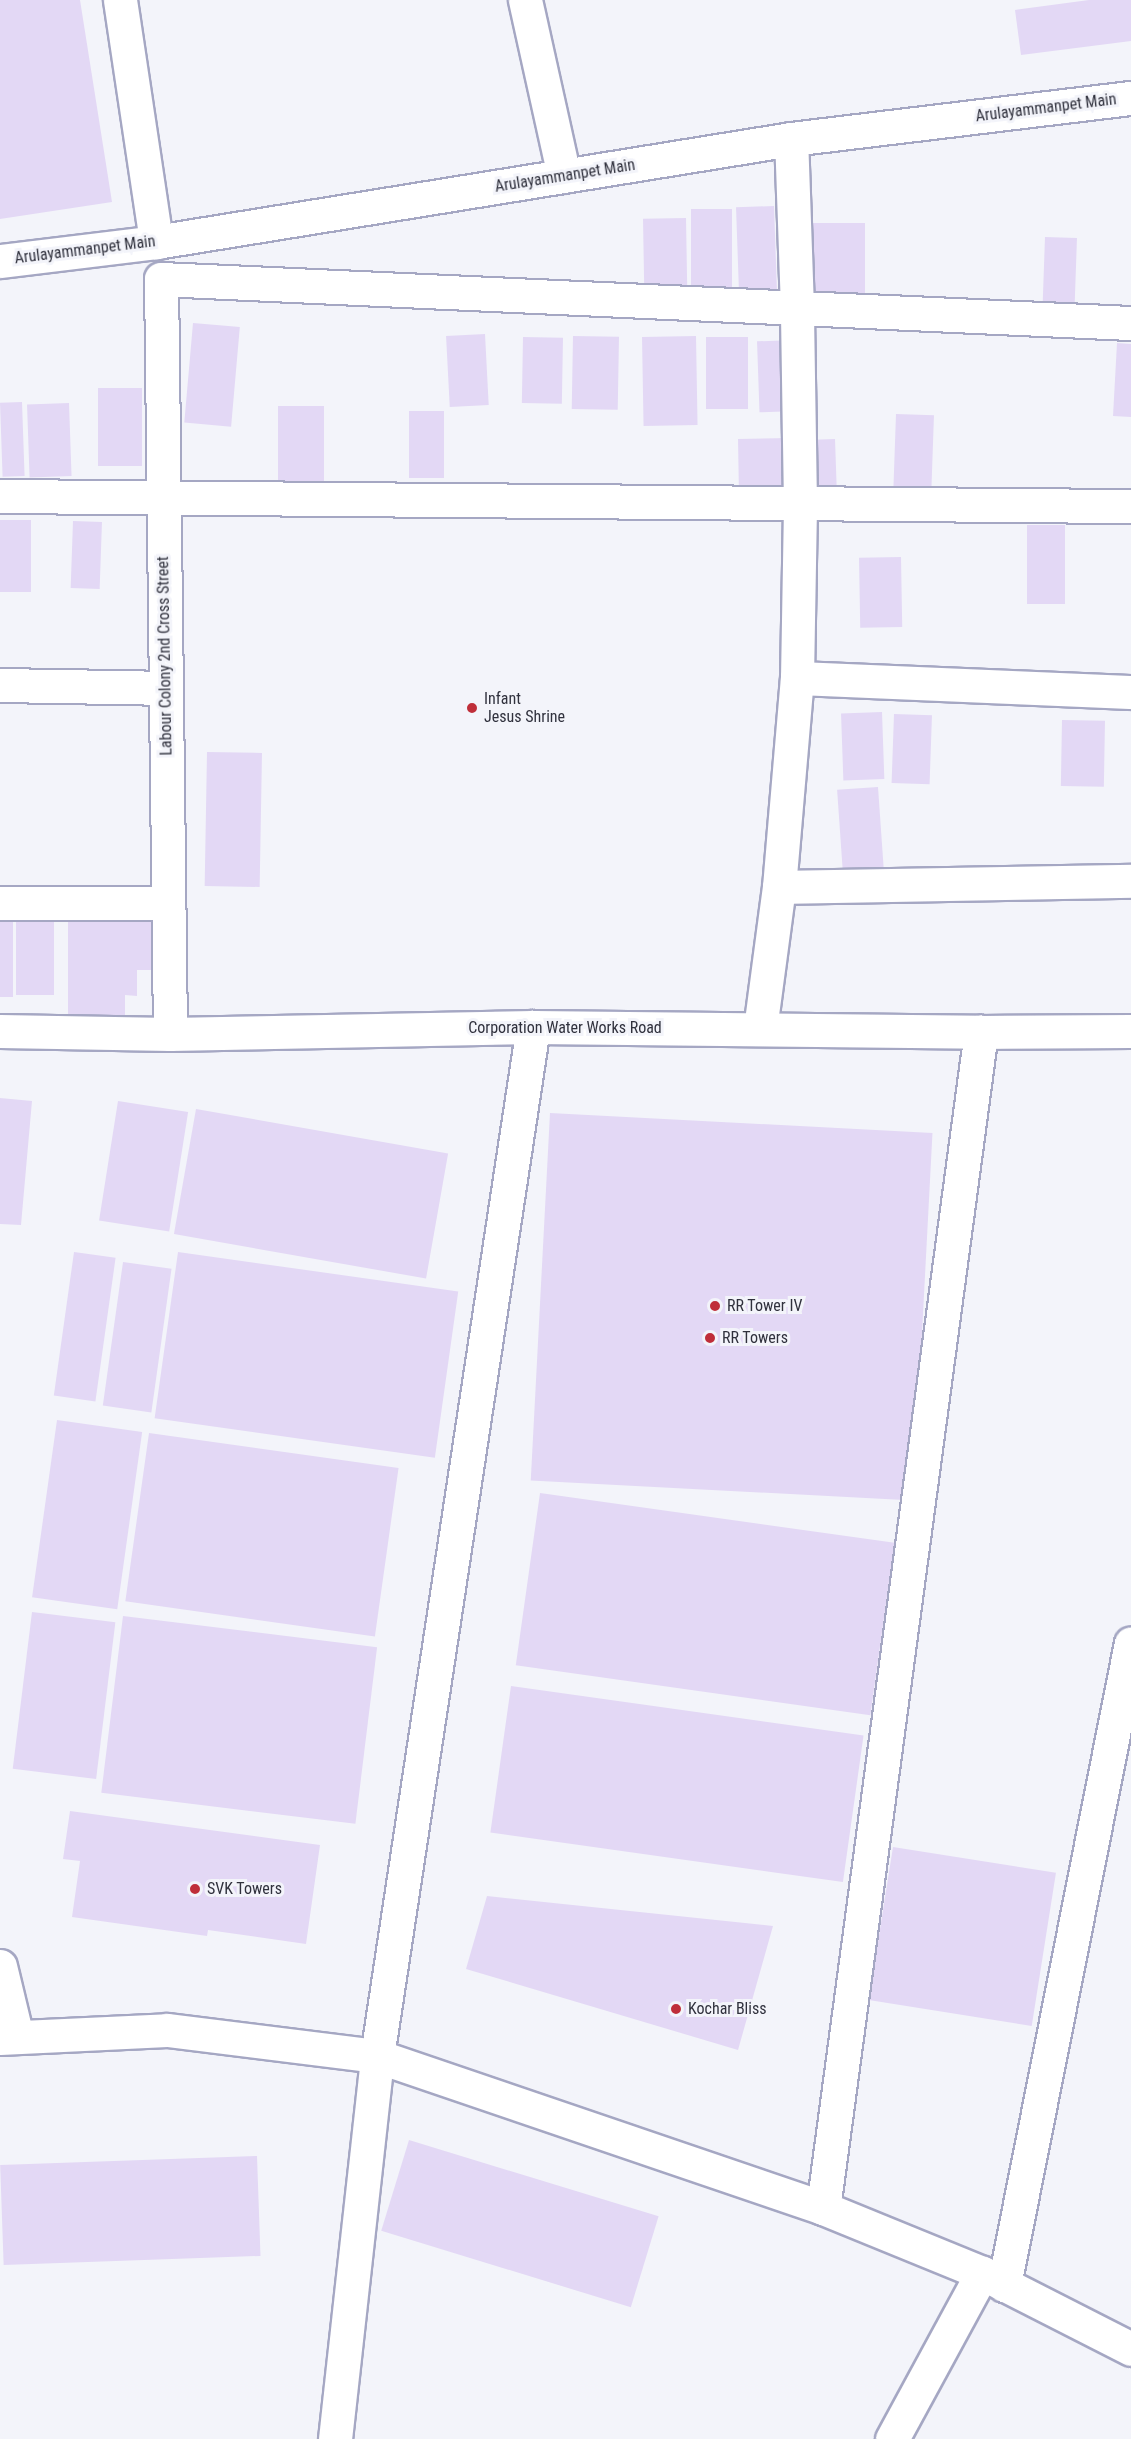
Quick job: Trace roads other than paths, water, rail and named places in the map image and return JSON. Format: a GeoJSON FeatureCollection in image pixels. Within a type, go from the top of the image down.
{"type":"FeatureCollection","features":[{"type":"Feature","properties":{"kind":"street"},"geometry":{"type":"LineString","coordinates":[[120,0],[156,242]]}},
{"type":"Feature","properties":{"kind":"street"},"geometry":{"type":"LineString","coordinates":[[525,0],[564,176]]}},
{"type":"Feature","properties":{"kind":"street","name":"Arulayammanpet Main"},"geometry":{"type":"LineString","coordinates":[[0,261],[156,242],[791,139],[1131,98]]}},
{"type":"Feature","properties":{"kind":"street"},"geometry":{"type":"LineString","coordinates":[[760,1029],[779,887],[797,678],[800,505],[797,308],[791,139]]}},
{"type":"Feature","properties":{"kind":"street","name":"Labour Colony 2nd Cross Street"},"geometry":{"type":"LineString","coordinates":[[170,1034],[161,279],[797,308]]}},
{"type":"Feature","properties":{"kind":"street"},"geometry":{"type":"LineString","coordinates":[[797,308],[1131,323]]}},
{"type":"Feature","properties":{"kind":"street"},"geometry":{"type":"LineString","coordinates":[[0,496],[800,505],[1131,506]]}},
{"type":"Feature","properties":{"kind":"street"},"geometry":{"type":"LineString","coordinates":[[797,678],[1131,692]]}},
{"type":"Feature","properties":{"kind":"street"},"geometry":{"type":"LineString","coordinates":[[0,685],[166,688]]}},
{"type":"Feature","properties":{"kind":"street"},"geometry":{"type":"LineString","coordinates":[[779,887],[1131,881]]}},
{"type":"Feature","properties":{"kind":"street"},"geometry":{"type":"LineString","coordinates":[[0,903],[168,903]]}},
{"type":"Feature","properties":{"kind":"street"},"geometry":{"type":"LineString","coordinates":[[335,2439],[377,2056],[533,1027]]}},
{"type":"Feature","properties":{"kind":"street","name":"Corporation Water Works Road"},"geometry":{"type":"LineString","coordinates":[[0,1031],[170,1034],[533,1027],[981,1032],[1131,1030]]}},
{"type":"Feature","properties":{"kind":"street"},"geometry":{"type":"LineString","coordinates":[[823,2208],[981,1032]]}},
{"type":"Feature","properties":{"kind":"street"},"geometry":{"type":"LineString","coordinates":[[892,2439],[993,2279],[1131,1643]]}},
{"type":"Feature","properties":{"kind":"street"},"geometry":{"type":"LineString","coordinates":[[0,1966],[8,2038],[167,2030],[377,2056],[823,2208],[993,2279],[1131,2349]]}},
{"type":"Feature","properties":{"kind":"place","name":"Infant Jesus Shrine"},"geometry":{"type":"Point","coordinates":[472,708]}},
{"type":"Feature","properties":{"kind":"place","name":"RR Tower IV"},"geometry":{"type":"Point","coordinates":[715,1306]}},
{"type":"Feature","properties":{"kind":"place","name":"RR Towers"},"geometry":{"type":"Point","coordinates":[710,1338]}},
{"type":"Feature","properties":{"kind":"place","name":"SVK Towers"},"geometry":{"type":"Point","coordinates":[195,1889]}},
{"type":"Feature","properties":{"kind":"place","name":"Kochar Bliss"},"geometry":{"type":"Point","coordinates":[676,2009]}}]}
